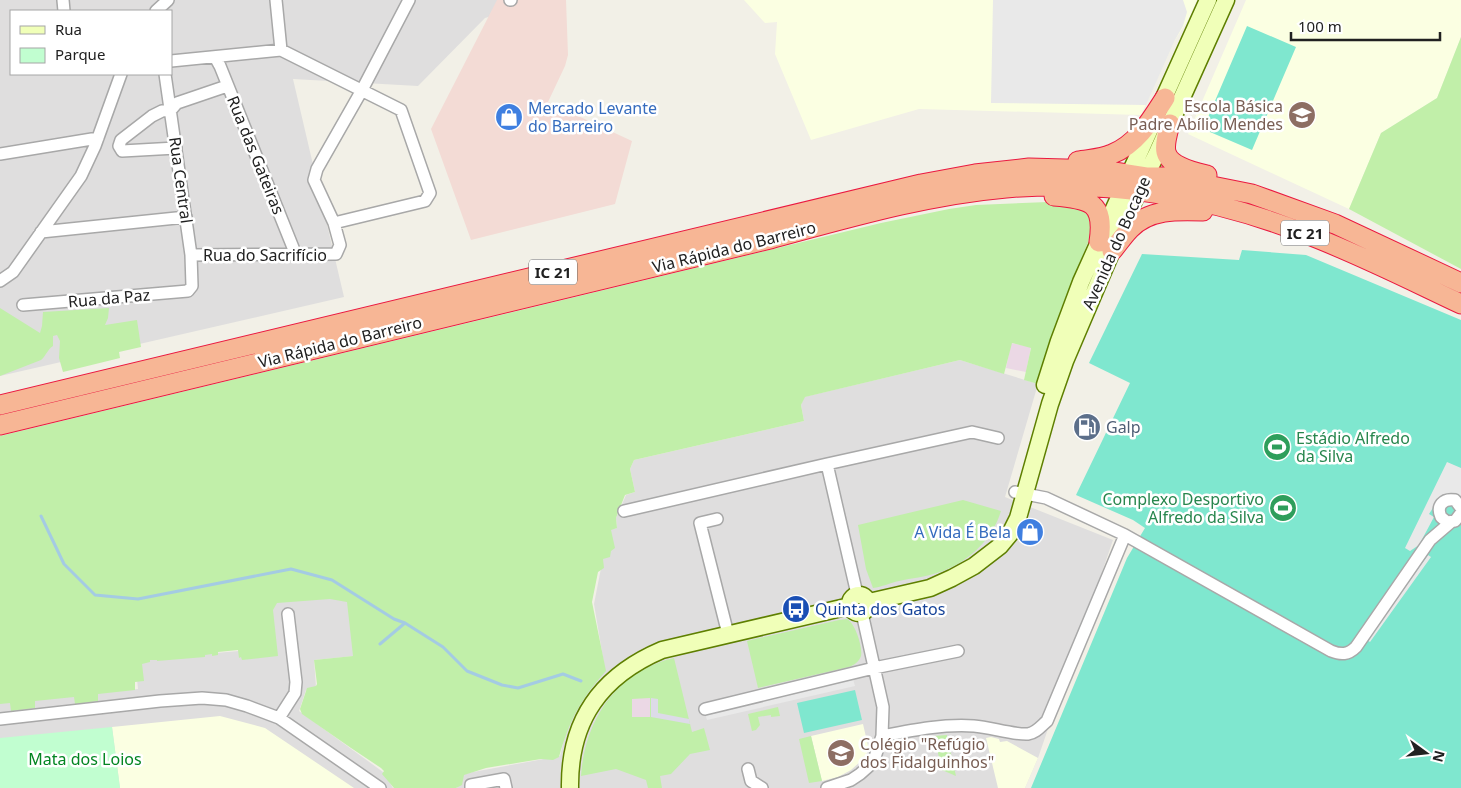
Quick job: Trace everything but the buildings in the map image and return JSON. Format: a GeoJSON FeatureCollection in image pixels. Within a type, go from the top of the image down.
{"type":"FeatureCollection","features":[{"type":"Feature","properties":{"kind":"highway"},"geometry":{"type":"LineString","coordinates":[[1029,168],[1113,154],[1127,146],[1138,136],[1148,125],[1165,98]]}},
{"type":"Feature","properties":{"kind":"highway"},"geometry":{"type":"LineString","coordinates":[[1170,124],[1166,152],[1170,159],[1178,165],[1221,179],[1252,194]]}},
{"type":"Feature","properties":{"kind":"highway","name":"Via Rápida do Barreiro"},"geometry":{"type":"LineString","coordinates":[[0,405],[921,184],[975,174],[1029,168],[1101,170],[1134,183],[1242,212],[1308,234],[1461,304]]}},
{"type":"Feature","properties":{"kind":"highway","name":"Via Rápida do Barreiro"},"geometry":{"type":"LineString","coordinates":[[0,425],[761,241],[871,212],[946,196],[1006,188],[1134,183],[1168,177],[1252,194],[1335,224],[1461,283]]}},
{"type":"Feature","properties":{"kind":"highway"},"geometry":{"type":"LineString","coordinates":[[1006,188],[1087,202],[1095,207],[1100,214],[1106,246],[1142,219],[1157,213],[1172,211],[1242,212]]}},
{"type":"Feature","properties":{"kind":"main road","name":"Avenida do Bocage"},"geometry":{"type":"LineString","coordinates":[[570,788],[572,757],[580,728],[588,710],[611,681],[632,665],[662,650],[930,588],[974,566],[1000,546],[1010,534],[1018,518],[1020,493],[1106,246],[1134,183],[1165,98],[1208,0]]}},
{"type":"Feature","properties":{"kind":"main road","name":"Avenida do Bocage"},"geometry":{"type":"LineString","coordinates":[[1134,183],[1170,124],[1226,0]]}},
{"type":"Feature","properties":{"kind":"street"},"geometry":{"type":"LineString","coordinates":[[157,10],[168,0]]}},
{"type":"Feature","properties":{"kind":"street"},"geometry":{"type":"LineString","coordinates":[[276,0],[281,50]]}},
{"type":"Feature","properties":{"kind":"street"},"geometry":{"type":"LineString","coordinates":[[172,61],[281,50],[362,90],[401,110],[430,193],[425,201],[334,223],[314,180],[318,169],[362,90],[409,0]]}},
{"type":"Feature","properties":{"kind":"street","name":"Rua das Gateiras"},"geometry":{"type":"LineString","coordinates":[[214,57],[220,66],[296,254]]}},
{"type":"Feature","properties":{"kind":"street"},"geometry":{"type":"LineString","coordinates":[[0,281],[13,272],[81,176],[98,138],[121,75]]}},
{"type":"Feature","properties":{"kind":"street","name":"Rua Central"},"geometry":{"type":"LineString","coordinates":[[165,75],[191,255],[192,286]]}},
{"type":"Feature","properties":{"kind":"street"},"geometry":{"type":"LineString","coordinates":[[176,148],[122,151],[119,146],[121,140],[152,116],[162,111],[170,110],[177,103],[227,86]]}},
{"type":"Feature","properties":{"kind":"street"},"geometry":{"type":"LineString","coordinates":[[0,154],[98,138]]}},
{"type":"Feature","properties":{"kind":"street"},"geometry":{"type":"LineString","coordinates":[[41,232],[186,217]]}},
{"type":"Feature","properties":{"kind":"street","name":"Rua do Sacrifício"},"geometry":{"type":"LineString","coordinates":[[191,255],[336,254],[340,245],[334,223]]}},
{"type":"Feature","properties":{"kind":"street","name":"Rua da Paz"},"geometry":{"type":"LineString","coordinates":[[23,305],[188,291],[192,286]]}},
{"type":"Feature","properties":{"kind":"street"},"geometry":{"type":"LineString","coordinates":[[624,511],[972,432],[998,438]]}},
{"type":"Feature","properties":{"kind":"street"},"geometry":{"type":"LineString","coordinates":[[826,464],[883,707],[882,736],[875,757],[869,766],[851,780],[826,788]]}},
{"type":"Feature","properties":{"kind":"street"},"geometry":{"type":"LineString","coordinates":[[1020,493],[1046,498],[1125,535],[1326,648],[1341,654],[1349,652],[1356,647],[1430,540],[1439,514],[1439,506],[1448,499],[1455,500],[1461,508]]}},
{"type":"Feature","properties":{"kind":"street"},"geometry":{"type":"LineString","coordinates":[[1439,514],[1443,520],[1457,520]]}},
{"type":"Feature","properties":{"kind":"street"},"geometry":{"type":"LineString","coordinates":[[717,519],[700,523],[728,634]]}},
{"type":"Feature","properties":{"kind":"street"},"geometry":{"type":"LineString","coordinates":[[1430,540],[1457,520]]}},
{"type":"Feature","properties":{"kind":"street"},"geometry":{"type":"LineString","coordinates":[[882,736],[920,728],[952,725],[992,728],[1021,734],[1031,734],[1038,729],[1047,721],[1125,535]]}},
{"type":"Feature","properties":{"kind":"street"},"geometry":{"type":"LineString","coordinates":[[279,718],[295,693],[296,682],[288,614]]}},
{"type":"Feature","properties":{"kind":"street"},"geometry":{"type":"LineString","coordinates":[[705,709],[874,668],[958,650]]}},
{"type":"Feature","properties":{"kind":"street"},"geometry":{"type":"LineString","coordinates":[[0,719],[160,701],[202,698],[226,700],[279,718],[380,788]]}},
{"type":"Feature","properties":{"kind":"street"},"geometry":{"type":"LineString","coordinates":[[748,769],[751,781],[762,788]]}},
{"type":"Feature","properties":{"kind":"street"},"geometry":{"type":"LineString","coordinates":[[471,788],[471,785],[504,779],[506,788]]}},
{"type":"Feature","properties":{"kind":"shaded area"},"geometry":{"type":"Polygon","coordinates":[[[0,0],[545,0],[485,18],[418,86],[293,79],[344,297],[0,376],[0,0]]]}},
{"type":"Feature","properties":{"kind":"shaded area","name":"Mercado Levante do Barreiro"},"geometry":{"type":"Polygon","coordinates":[[[497,0],[566,0],[568,55],[565,66],[548,102],[632,141],[615,204],[471,240],[431,129],[497,0]]]}},
{"type":"Feature","properties":{"kind":"shaded area"},"geometry":{"type":"Polygon","coordinates":[[[744,0],[1197,0],[1188,20],[1175,40],[1141,115],[919,109],[811,140],[775,54],[777,22],[765,23],[744,0]]]}},
{"type":"Feature","properties":{"kind":"shaded area"},"geometry":{"type":"Polygon","coordinates":[[[993,0],[1183,0],[1187,12],[1183,26],[1146,105],[991,103],[993,0]]]}},
{"type":"Feature","properties":{"kind":"shaded area","name":"Escola Básica Padre Abílio Mendes"},"geometry":{"type":"Polygon","coordinates":[[[1246,0],[1461,0],[1461,37],[1437,98],[1381,133],[1349,209],[1188,134],[1246,0]]]}},
{"type":"Feature","properties":{"kind":"shaded area"},"geometry":{"type":"Polygon","coordinates":[[[1011,343],[1031,347],[1026,372],[1006,368],[1011,343]]]}},
{"type":"Feature","properties":{"kind":"shaded area"},"geometry":{"type":"Polygon","coordinates":[[[960,360],[1038,384],[1005,497],[1113,540],[1038,758],[1025,788],[457,788],[462,774],[560,756],[566,732],[576,708],[605,670],[594,604],[611,529],[617,528],[616,518],[626,495],[635,492],[630,469],[634,460],[804,421],[801,405],[804,397],[960,360]]]}},
{"type":"Feature","properties":{"kind":"shaded area"},"geometry":{"type":"Polygon","coordinates":[[[1447,462],[1461,468],[1461,500],[1438,500],[1429,514],[1434,517],[1419,545],[1410,551],[1405,548],[1447,462]]]}},
{"type":"Feature","properties":{"kind":"shaded area"},"geometry":{"type":"Polygon","coordinates":[[[1428,555],[1431,557],[1370,642],[1367,640],[1428,555]]]}},
{"type":"Feature","properties":{"kind":"shaded area"},"geometry":{"type":"Polygon","coordinates":[[[349,597],[354,656],[314,660],[316,687],[306,690],[299,711],[383,772],[393,788],[0,788],[0,703],[138,689],[135,660],[274,648],[270,602],[349,597]]]}},
{"type":"Feature","properties":{"kind":"shaded area"},"geometry":{"type":"Polygon","coordinates":[[[853,679],[855,686],[707,720],[705,713],[853,679]]]}},
{"type":"Feature","properties":{"kind":"shaded area"},"geometry":{"type":"Polygon","coordinates":[[[632,698],[651,698],[651,717],[632,717],[632,698]]]}},
{"type":"Feature","properties":{"kind":"shaded area"},"geometry":{"type":"Polygon","coordinates":[[[651,698],[658,699],[658,713],[689,719],[690,724],[651,717],[651,698]]]}},
{"type":"Feature","properties":{"kind":"shaded area"},"geometry":{"type":"Polygon","coordinates":[[[220,716],[265,728],[354,788],[120,788],[112,727],[220,716]]]}},
{"type":"Feature","properties":{"kind":"shaded area","name":"Colégio \"Refúgio dos Fidalguinhos\""},"geometry":{"type":"Polygon","coordinates":[[[863,724],[869,750],[851,770],[838,777],[822,781],[811,736],[863,724]]]}},
{"type":"Feature","properties":{"kind":"shaded area"},"geometry":{"type":"Polygon","coordinates":[[[986,738],[999,739],[1000,742],[1007,741],[1038,758],[1025,788],[998,788],[986,738]]]}},
{"type":"Feature","properties":{"kind":"green space"},"geometry":{"type":"Polygon","coordinates":[[[1247,26],[1296,47],[1252,150],[1203,129],[1247,26]]]}},
{"type":"Feature","properties":{"kind":"green space"},"geometry":{"type":"Polygon","coordinates":[[[1461,37],[1461,269],[1349,209],[1381,133],[1437,98],[1461,37]]]}},
{"type":"Feature","properties":{"kind":"green space"},"geometry":{"type":"Polygon","coordinates":[[[1048,202],[1087,208],[1093,230],[1061,309],[1038,384],[1024,380],[1031,348],[1012,343],[1004,374],[960,360],[805,397],[801,405],[804,421],[634,460],[630,469],[635,492],[625,495],[616,518],[617,528],[611,530],[615,548],[611,551],[610,557],[603,559],[604,568],[598,572],[592,602],[606,671],[589,691],[577,711],[567,732],[559,757],[553,760],[541,759],[486,768],[464,775],[462,785],[456,788],[394,788],[382,774],[384,771],[381,768],[302,714],[300,709],[307,688],[317,684],[314,660],[353,656],[347,602],[330,599],[277,603],[273,610],[278,656],[242,660],[241,657],[239,658],[238,650],[218,652],[218,655],[205,655],[205,657],[150,660],[150,662],[142,664],[144,681],[135,682],[135,690],[98,694],[98,701],[75,704],[74,697],[35,701],[35,708],[11,711],[10,703],[0,704],[0,436],[881,223],[976,205],[1048,202]]]}},
{"type":"Feature","properties":{"kind":"green space","name":"Complexo Desportivo Alfredo da Silva"},"geometry":{"type":"Polygon","coordinates":[[[1242,250],[1306,255],[1461,320],[1461,788],[1031,788],[1127,558],[1145,528],[1133,520],[1076,495],[1130,383],[1089,363],[1142,254],[1239,260],[1242,250]]]}},
{"type":"Feature","properties":{"kind":"green space"},"geometry":{"type":"Polygon","coordinates":[[[0,308],[40,333],[43,312],[109,308],[105,325],[137,320],[141,347],[119,352],[120,358],[63,372],[59,358],[60,341],[57,335],[53,336],[53,346],[41,360],[0,376],[0,308]]]}},
{"type":"Feature","properties":{"kind":"green space"},"geometry":{"type":"Polygon","coordinates":[[[963,500],[1001,511],[991,532],[976,550],[948,569],[928,576],[873,588],[866,569],[858,525],[963,500]]]}},
{"type":"Feature","properties":{"kind":"green space"},"geometry":{"type":"Polygon","coordinates":[[[847,619],[853,625],[861,647],[861,656],[856,663],[849,667],[758,688],[747,641],[847,619]]]}},
{"type":"Feature","properties":{"kind":"green space"},"geometry":{"type":"Polygon","coordinates":[[[674,658],[692,732],[704,728],[710,750],[690,754],[671,774],[660,776],[662,788],[648,788],[646,780],[616,769],[581,776],[589,735],[597,717],[608,700],[636,674],[654,664],[674,658]],[[650,698],[632,699],[632,717],[650,717],[650,698]]]}},
{"type":"Feature","properties":{"kind":"green space"},"geometry":{"type":"Polygon","coordinates":[[[855,690],[862,720],[804,733],[797,703],[855,690]]]}},
{"type":"Feature","properties":{"kind":"green space"},"geometry":{"type":"Polygon","coordinates":[[[778,707],[780,716],[758,717],[760,725],[756,730],[752,731],[748,714],[778,707]]]}},
{"type":"Feature","properties":{"kind":"green space","name":"Mata dos Loios"},"geometry":{"type":"Polygon","coordinates":[[[112,727],[120,788],[0,788],[0,738],[112,727]]]}},
{"type":"Feature","properties":{"kind":"green space"},"geometry":{"type":"Polygon","coordinates":[[[947,735],[956,776],[942,770],[934,736],[947,735]]]}},
{"type":"Feature","properties":{"kind":"green space"},"geometry":{"type":"Polygon","coordinates":[[[811,736],[822,781],[809,783],[799,739],[811,736]]]}},
{"type":"Feature","properties":{"kind":"waterway"},"geometry":{"type":"LineString","coordinates":[[41,516],[64,564],[95,595],[138,599],[291,569],[332,580],[443,647],[467,671],[502,685],[518,688],[563,674],[581,681]]}},
{"type":"Feature","properties":{"kind":"waterway"},"geometry":{"type":"LineString","coordinates":[[380,644],[405,623]]}},
{"type":"Feature","properties":{"kind":"place","name":"Escola Básica Padre Abílio Mendes"},"geometry":{"type":"Point","coordinates":[1302,115]}},
{"type":"Feature","properties":{"kind":"place","name":"Mercado Levante do Barreiro"},"geometry":{"type":"Point","coordinates":[509,117]}},
{"type":"Feature","properties":{"kind":"place","name":"Galp"},"geometry":{"type":"Point","coordinates":[1087,427]}},
{"type":"Feature","properties":{"kind":"place","name":"Estádio Alfredo da Silva"},"geometry":{"type":"Point","coordinates":[1277,447]}},
{"type":"Feature","properties":{"kind":"place","name":"Complexo Desportivo Alfredo da Silva"},"geometry":{"type":"Point","coordinates":[1283,508]}},
{"type":"Feature","properties":{"kind":"place","name":"A Vida É Bela"},"geometry":{"type":"Point","coordinates":[1030,532]}},
{"type":"Feature","properties":{"kind":"place","name":"Quinta dos Gatos"},"geometry":{"type":"Point","coordinates":[796,609]}},
{"type":"Feature","properties":{"kind":"place","name":"Colégio \"Refúgio dos Fidalguinhos\""},"geometry":{"type":"Point","coordinates":[841,753]}}]}
